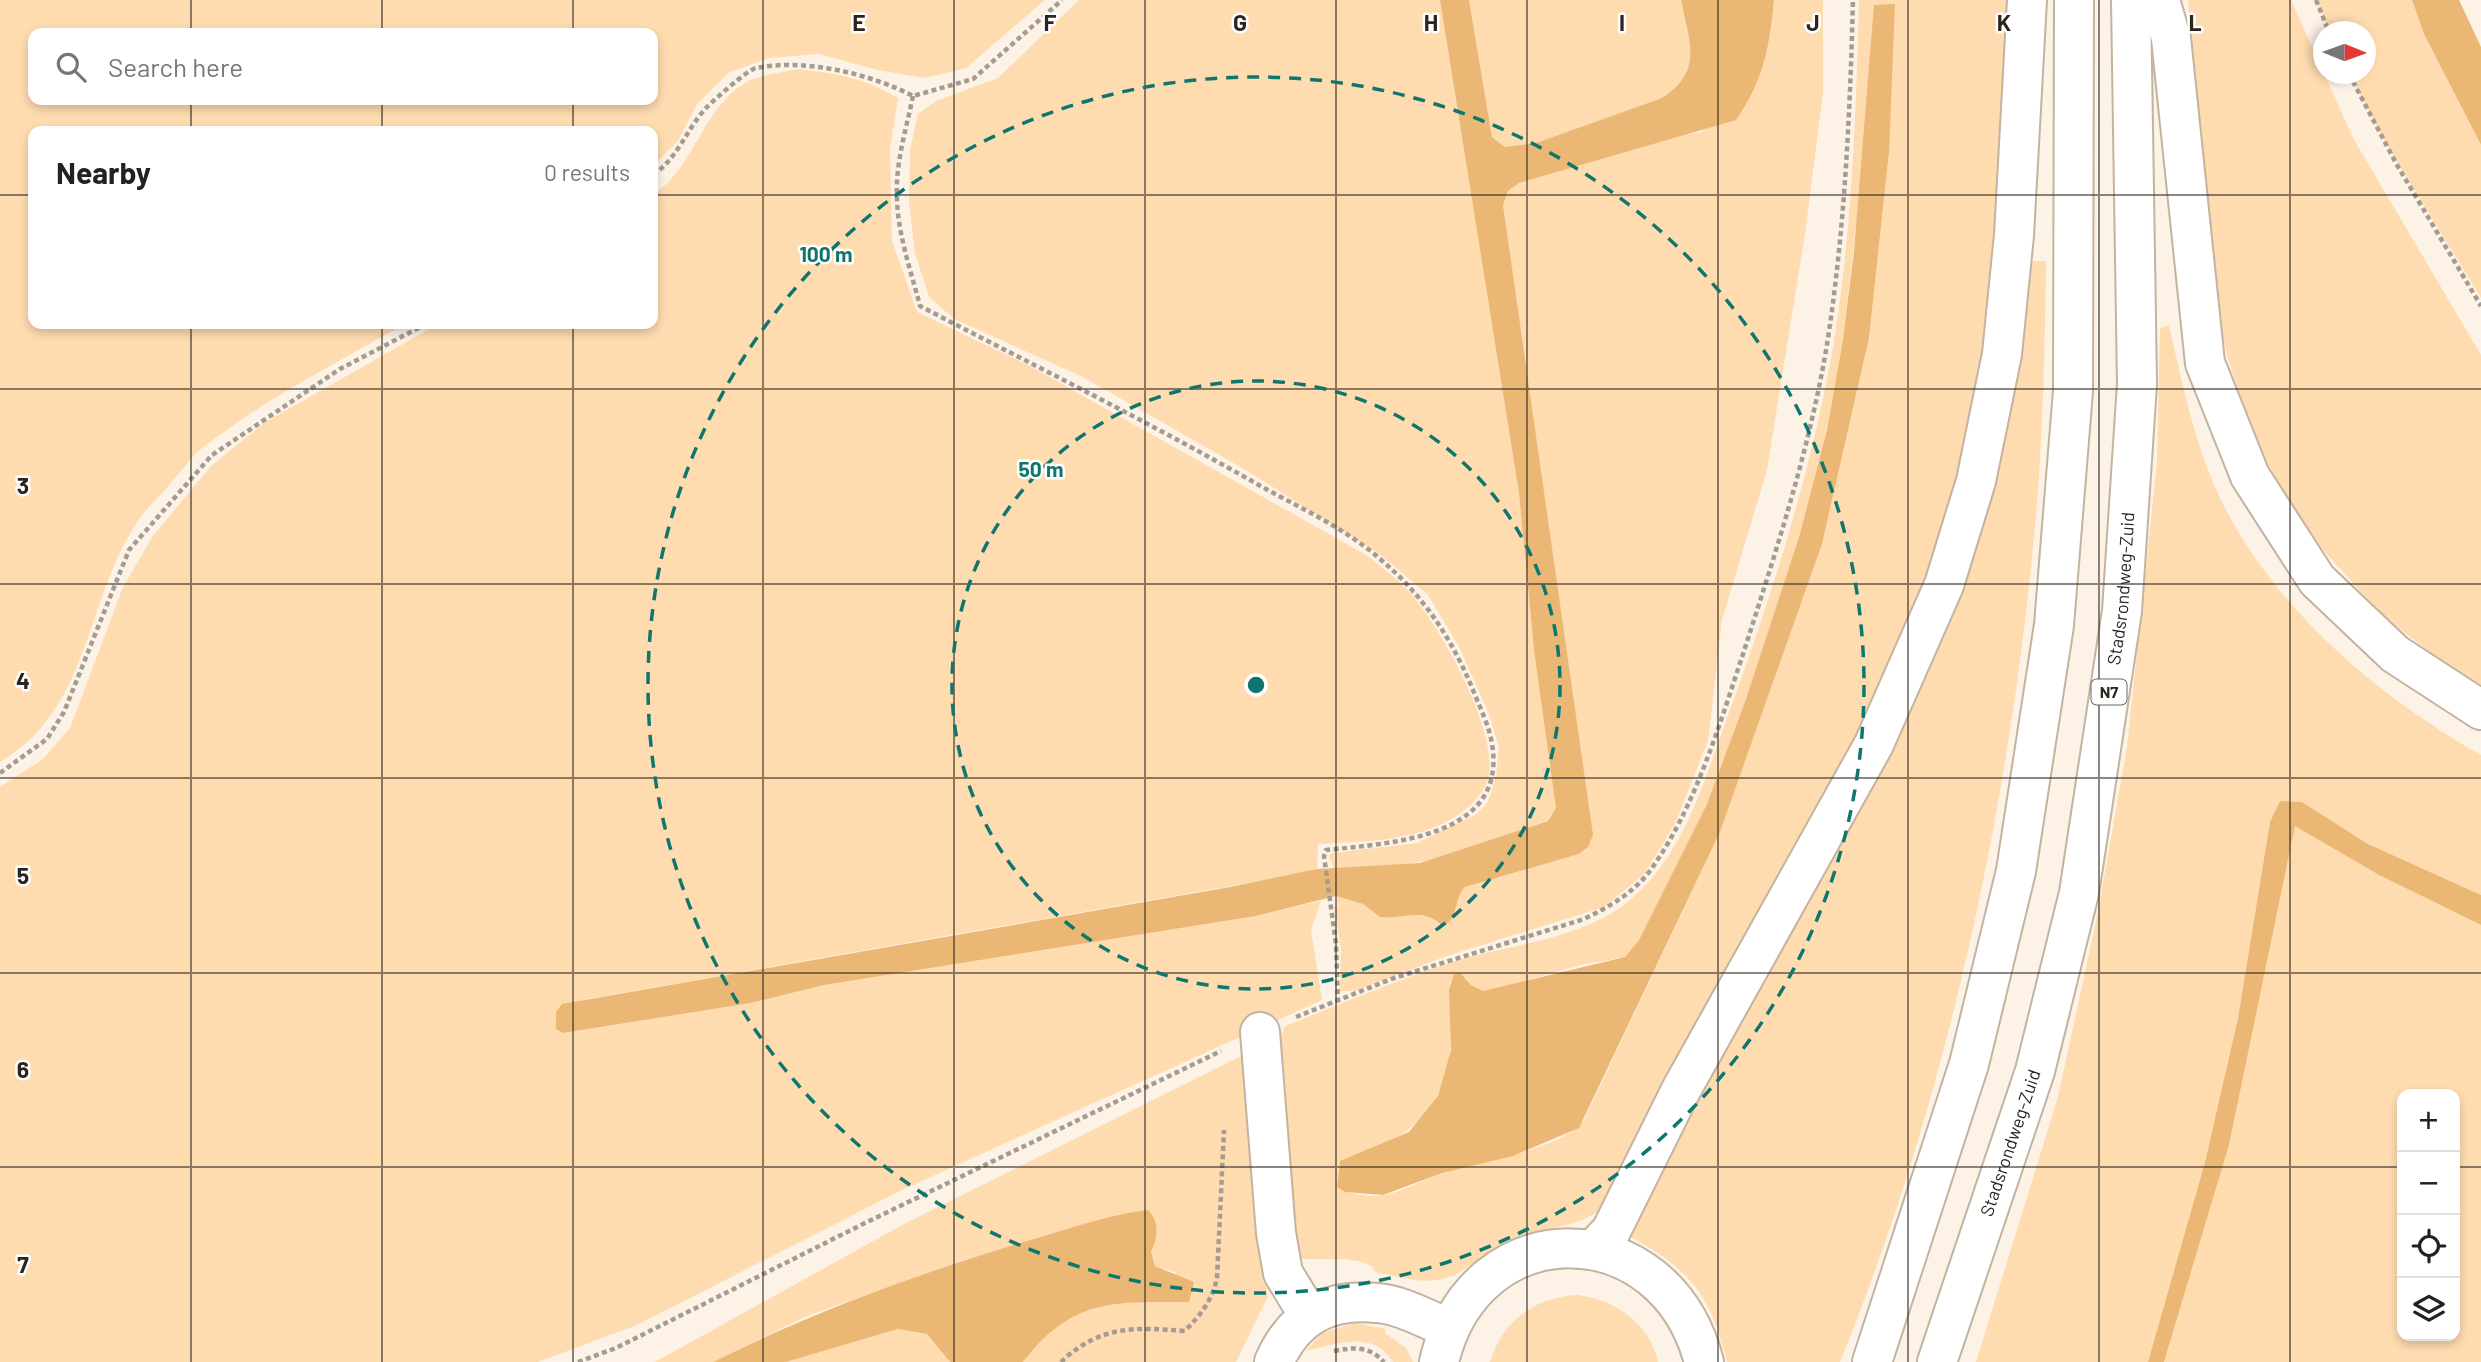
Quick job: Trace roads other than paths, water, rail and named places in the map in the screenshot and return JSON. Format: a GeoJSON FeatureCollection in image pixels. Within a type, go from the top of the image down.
{"type":"FeatureCollection","features":[{"type":"Feature","properties":{"kind":"main road"},"geometry":{"type":"LineString","coordinates":[[1593,1250],[1611,1231],[1682,1090],[1874,744],[1944,585],[1976,481],[2001,354],[2014,235],[2027,0]]}},
{"type":"Feature","properties":{"kind":"main road"},"geometry":{"type":"LineString","coordinates":[[1872,1362],[1969,1064],[2015,871],[2054,625],[2073,391],[2074,0]]}},
{"type":"Feature","properties":{"kind":"main road","name":"Stadsrondweg-Zuid"},"geometry":{"type":"LineString","coordinates":[[1937,1362],[2035,1071],[2079,893],[2122,611],[2137,384],[2131,0]]}},
{"type":"Feature","properties":{"kind":"main road"},"geometry":{"type":"LineString","coordinates":[[2160,0],[2171,38],[2205,363],[2250,476],[2317,580],[2395,654],[2481,710]]}},
{"type":"Feature","properties":{"kind":"main road"},"geometry":{"type":"LineString","coordinates":[[1260,1032],[1276,1233],[1283,1273],[1310,1316]]}},
{"type":"Feature","properties":{"kind":"main road"},"geometry":{"type":"LineString","coordinates":[[1274,1362],[1292,1328],[1310,1316],[1345,1304],[1379,1303],[1444,1345],[1476,1289],[1510,1264],[1550,1250],[1593,1250],[1638,1266],[1675,1297],[1698,1338],[1704,1362]]}}]}
